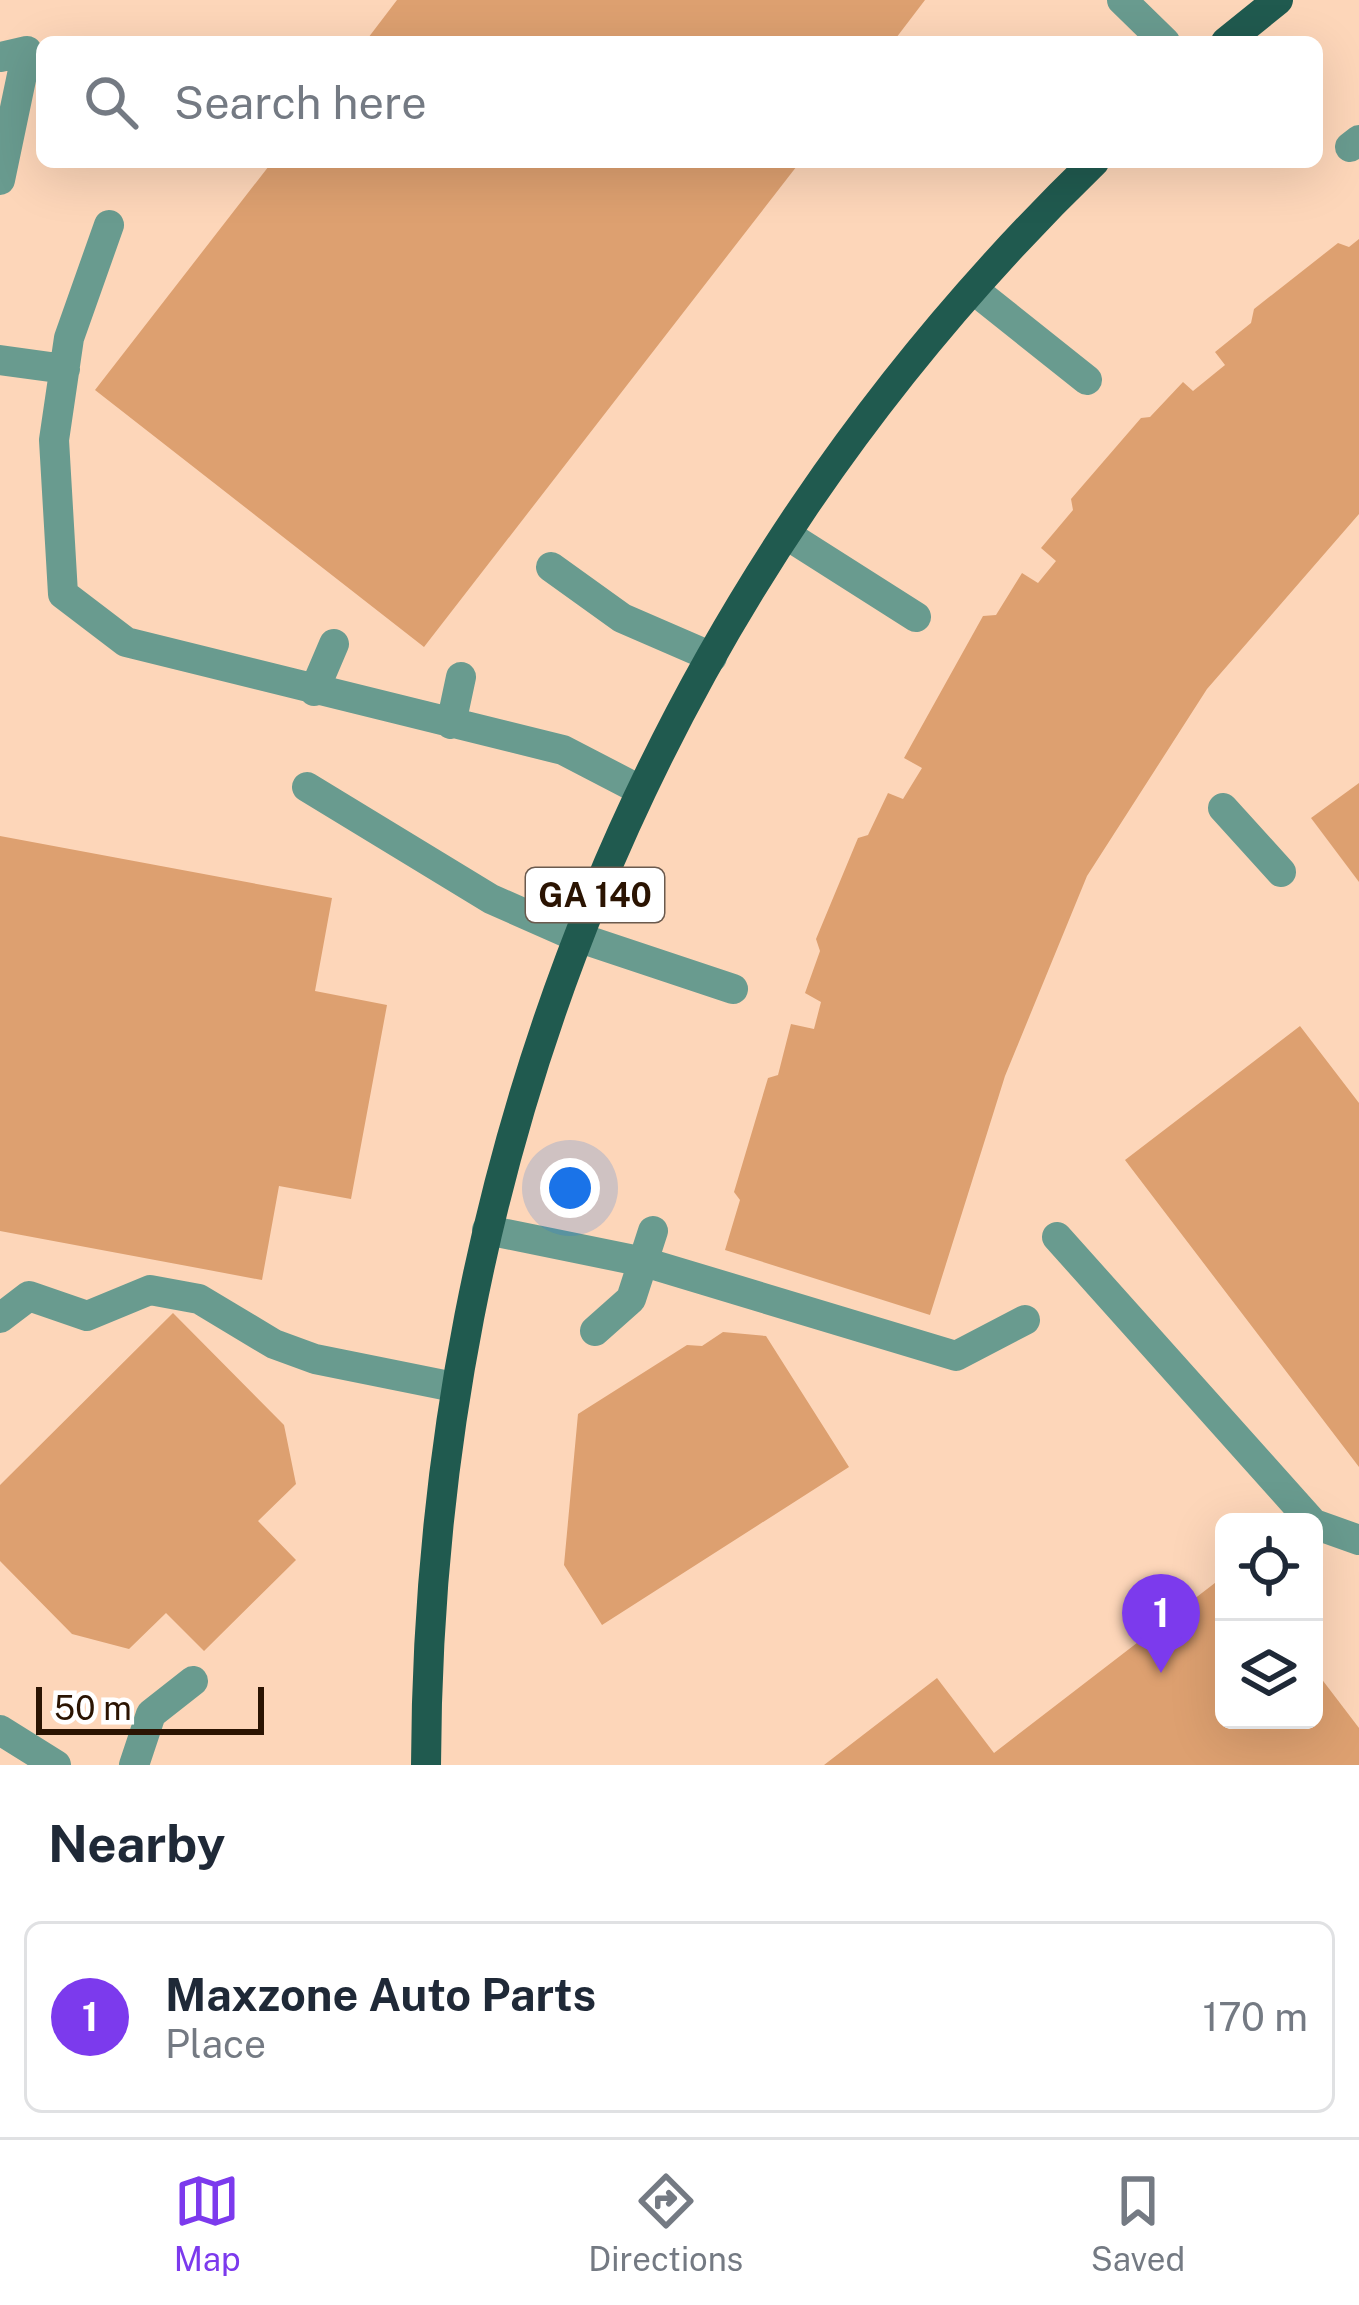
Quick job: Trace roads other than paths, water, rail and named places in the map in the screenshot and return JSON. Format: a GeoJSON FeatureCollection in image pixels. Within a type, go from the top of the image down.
{"type":"FeatureCollection","features":[{"type":"Feature","properties":{"kind":"main road"},"geometry":{"type":"LineString","coordinates":[[1233,36],[1278,0]]}},
{"type":"Feature","properties":{"kind":"main road","name":"GA 140"},"geometry":{"type":"LineString","coordinates":[[426,1765],[426,1625],[454,1387],[487,1230],[532,1059],[577,937],[640,790],[712,657],[787,535],[878,401],[1035,218],[1088,168]]}},
{"type":"Feature","properties":{"kind":"street"},"geometry":{"type":"LineString","coordinates":[[1123,0],[1159,36]]}},
{"type":"Feature","properties":{"kind":"street"},"geometry":{"type":"LineString","coordinates":[[0,57],[27,51],[0,180]]}},
{"type":"Feature","properties":{"kind":"street"},"geometry":{"type":"LineString","coordinates":[[109,225],[69,338],[54,440],[63,594],[126,642],[563,750],[640,790]]}},
{"type":"Feature","properties":{"kind":"street"},"geometry":{"type":"LineString","coordinates":[[974,290],[1087,380]]}},
{"type":"Feature","properties":{"kind":"street"},"geometry":{"type":"LineString","coordinates":[[0,360],[64,370]]}},
{"type":"Feature","properties":{"kind":"street"},"geometry":{"type":"LineString","coordinates":[[787,535],[916,617]]}},
{"type":"Feature","properties":{"kind":"street"},"geometry":{"type":"LineString","coordinates":[[551,567],[622,618],[712,657]]}},
{"type":"Feature","properties":{"kind":"street"},"geometry":{"type":"LineString","coordinates":[[314,691],[334,644]]}},
{"type":"Feature","properties":{"kind":"street"},"geometry":{"type":"LineString","coordinates":[[451,724],[461,677]]}},
{"type":"Feature","properties":{"kind":"street"},"geometry":{"type":"LineString","coordinates":[[307,787],[491,899],[577,937],[733,989]]}},
{"type":"Feature","properties":{"kind":"street"},"geometry":{"type":"LineString","coordinates":[[1223,808],[1280,872]]}},
{"type":"Feature","properties":{"kind":"street"},"geometry":{"type":"LineString","coordinates":[[487,1230],[644,1262],[956,1356],[1025,1320]]}},
{"type":"Feature","properties":{"kind":"street"},"geometry":{"type":"LineString","coordinates":[[595,1330],[631,1299],[652,1231]]}},
{"type":"Feature","properties":{"kind":"street"},"geometry":{"type":"LineString","coordinates":[[1057,1237],[1304,1513]]}},
{"type":"Feature","properties":{"kind":"street"},"geometry":{"type":"LineString","coordinates":[[0,1318],[29,1296],[87,1316],[150,1290],[199,1299],[274,1344],[315,1359],[454,1387]]}},
{"type":"Feature","properties":{"kind":"street"},"geometry":{"type":"LineString","coordinates":[[1323,1527],[1359,1540]]}},
{"type":"Feature","properties":{"kind":"street"},"geometry":{"type":"LineString","coordinates":[[134,1765],[151,1714],[193,1681]]}},
{"type":"Feature","properties":{"kind":"street"},"geometry":{"type":"LineString","coordinates":[[4,1740],[56,1765]]}},
{"type":"Feature","properties":{"kind":"place","name":"Maxzone Auto Parts"},"geometry":{"type":"Point","coordinates":[1161,1673]}}]}
